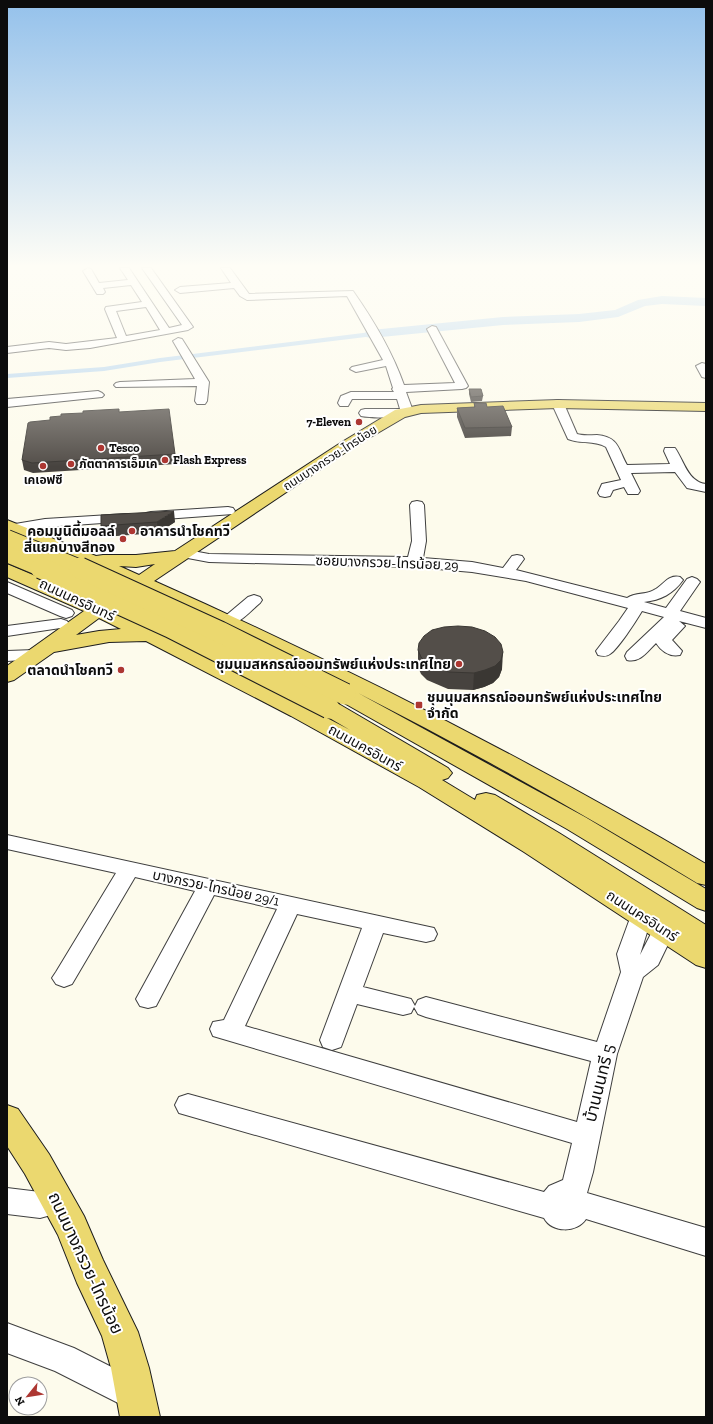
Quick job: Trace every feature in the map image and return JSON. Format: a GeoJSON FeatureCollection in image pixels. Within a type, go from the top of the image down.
{"type":"FeatureCollection","features":[{"type":"Feature","properties":{"kind":"main road","name":"ถนนบางกรวย-ไทรน้อย"},"geometry":{"type":"LineString","coordinates":[[7,676],[98,610],[181,554],[347,445],[403,412],[421,409],[558,404],[706,407]]}},
{"type":"Feature","properties":{"kind":"main road"},"geometry":{"type":"LineString","coordinates":[[10,530],[88,559],[191,604],[405,706],[631,830],[706,876]]}},
{"type":"Feature","properties":{"kind":"main road","name":"ถนนนครอินทร์"},"geometry":{"type":"LineString","coordinates":[[10,530],[245,643],[706,938]]}},
{"type":"Feature","properties":{"kind":"main road","name":"ถนนนครอินทร์"},"geometry":{"type":"LineString","coordinates":[[7,554],[137,611],[263,673],[337,701],[576,823],[706,901]]}},
{"type":"Feature","properties":{"kind":"main road"},"geometry":{"type":"LineString","coordinates":[[88,559],[128,562],[181,554],[175,579],[178,586],[191,604]]}},
{"type":"Feature","properties":{"kind":"main road"},"geometry":{"type":"LineString","coordinates":[[43,584],[73,585],[92,579],[97,575],[97,569],[88,559]]}},
{"type":"Feature","properties":{"kind":"main road","name":"ถนนนครอินทร์"},"geometry":{"type":"LineString","coordinates":[[7,570],[43,584],[157,638],[306,715],[426,782],[706,957]]}},
{"type":"Feature","properties":{"kind":"main road"},"geometry":{"type":"LineString","coordinates":[[40,652],[64,619],[63,603],[43,584]]}},
{"type":"Feature","properties":{"kind":"main road"},"geometry":{"type":"LineString","coordinates":[[157,638],[149,622],[150,617],[154,612],[170,606],[191,604]]}},
{"type":"Feature","properties":{"kind":"main road"},"geometry":{"type":"LineString","coordinates":[[40,652],[96,636],[109,635],[157,638]]}},
{"type":"Feature","properties":{"kind":"main road"},"geometry":{"type":"LineString","coordinates":[[463,737],[576,823]]}},
{"type":"Feature","properties":{"kind":"main road"},"geometry":{"type":"LineString","coordinates":[[426,782],[550,839]]}},
{"type":"Feature","properties":{"kind":"main road","name":"ถนนบางกรวย-ไทรน้อย"},"geometry":{"type":"LineString","coordinates":[[7,1119],[37,1164],[59,1201],[72,1227],[90,1271],[119,1332],[130,1368],[138,1406]]}},
{"type":"Feature","properties":{"kind":"street"},"geometry":{"type":"LineString","coordinates":[[7,350],[49,346],[70,347],[90,345],[147,334]]}},
{"type":"Feature","properties":{"kind":"street"},"geometry":{"type":"LineString","coordinates":[[365,413],[403,412],[400,392],[390,362],[373,334]]}},
{"type":"Feature","properties":{"kind":"street"},"geometry":{"type":"LineString","coordinates":[[344,403],[345,398],[351,396],[462,386],[435,334]]}},
{"type":"Feature","properties":{"kind":"street"},"geometry":{"type":"LineString","coordinates":[[178,340],[203,382],[201,401]]}},
{"type":"Feature","properties":{"kind":"street"},"geometry":{"type":"LineString","coordinates":[[356,369],[390,362]]}},
{"type":"Feature","properties":{"kind":"street"},"geometry":{"type":"LineString","coordinates":[[120,385],[203,382]]}},
{"type":"Feature","properties":{"kind":"street"},"geometry":{"type":"LineString","coordinates":[[7,403],[98,395]]}},
{"type":"Feature","properties":{"kind":"street"},"geometry":{"type":"LineString","coordinates":[[558,404],[572,436],[598,439],[609,442],[612,446],[630,487],[607,487],[605,493]]}},
{"type":"Feature","properties":{"kind":"street"},"geometry":{"type":"LineString","coordinates":[[670,451],[678,468],[690,485],[693,487],[706,488]]}},
{"type":"Feature","properties":{"kind":"street"},"geometry":{"type":"LineString","coordinates":[[622,469],[678,468]]}},
{"type":"Feature","properties":{"kind":"street"},"geometry":{"type":"LineString","coordinates":[[415,562],[419,541],[417,505]]}},
{"type":"Feature","properties":{"kind":"street"},"geometry":{"type":"LineString","coordinates":[[10,530],[45,523],[228,511]]}},
{"type":"Feature","properties":{"kind":"street","name":"ซอยบางกรวย-ไทรน้อย 29"},"geometry":{"type":"LineString","coordinates":[[181,554],[209,558],[415,562],[460,565],[507,573],[706,623]]}},
{"type":"Feature","properties":{"kind":"street"},"geometry":{"type":"LineString","coordinates":[[507,573],[517,559]]}},
{"type":"Feature","properties":{"kind":"street"},"geometry":{"type":"LineString","coordinates":[[549,583],[561,569]]}},
{"type":"Feature","properties":{"kind":"street"},"geometry":{"type":"LineString","coordinates":[[604,651],[639,597],[655,596],[661,593],[675,580]]}},
{"type":"Feature","properties":{"kind":"street"},"geometry":{"type":"LineString","coordinates":[[7,581],[43,584]]}},
{"type":"Feature","properties":{"kind":"street"},"geometry":{"type":"LineString","coordinates":[[674,651],[664,643],[663,639],[677,615],[692,582]]}},
{"type":"Feature","properties":{"kind":"street"},"geometry":{"type":"LineString","coordinates":[[7,587],[64,619]]}},
{"type":"Feature","properties":{"kind":"street"},"geometry":{"type":"LineString","coordinates":[[229,621],[254,600]]}},
{"type":"Feature","properties":{"kind":"street"},"geometry":{"type":"LineString","coordinates":[[633,656],[677,615]]}},
{"type":"Feature","properties":{"kind":"street"},"geometry":{"type":"LineString","coordinates":[[7,631],[64,619]]}},
{"type":"Feature","properties":{"kind":"street"},"geometry":{"type":"LineString","coordinates":[[7,656],[40,652]]}},
{"type":"Feature","properties":{"kind":"street","name":"บางกรวย-ไทรน้อย 29/1"},"geometry":{"type":"LineString","coordinates":[[7,842],[426,934]]}},
{"type":"Feature","properties":{"kind":"street"},"geometry":{"type":"LineString","coordinates":[[64,978],[129,869]]}},
{"type":"Feature","properties":{"kind":"street"},"geometry":{"type":"LineString","coordinates":[[148,999],[208,887]]}},
{"type":"Feature","properties":{"kind":"street"},"geometry":{"type":"LineString","coordinates":[[290,904],[229,1024],[586,1136]]}},
{"type":"Feature","properties":{"kind":"street"},"geometry":{"type":"LineString","coordinates":[[641,916],[628,954],[633,972],[650,959],[664,930]]}},
{"type":"Feature","properties":{"kind":"street"},"geometry":{"type":"LineString","coordinates":[[332,1040],[375,923]]}},
{"type":"Feature","properties":{"kind":"street","name":"บ้านนนทรี 5"},"geometry":{"type":"LineString","coordinates":[[568,1203],[579,1172],[605,1054],[633,972]]}},
{"type":"Feature","properties":{"kind":"street"},"geometry":{"type":"LineString","coordinates":[[350,993],[414,1006],[605,1054]]}},
{"type":"Feature","properties":{"kind":"street"},"geometry":{"type":"LineString","coordinates":[[188,1105],[568,1203],[706,1242]]}},
{"type":"Feature","properties":{"kind":"street"},"geometry":{"type":"LineString","coordinates":[[7,1201],[40,1205],[59,1201]]}},
{"type":"Feature","properties":{"kind":"street"},"geometry":{"type":"LineString","coordinates":[[7,1338],[63,1359],[138,1406]]}},
{"type":"Feature","properties":{"kind":"building"},"geometry":{"type":"Polygon","coordinates":[[[469,389],[481,389],[483,396],[471,397],[469,389]]]}},
{"type":"Feature","properties":{"kind":"building"},"geometry":{"type":"Polygon","coordinates":[[[474,403],[486,403],[487,407],[503,406],[512,427],[465,428],[457,408],[475,407],[474,403]]]}},
{"type":"Feature","properties":{"kind":"building","name":"Tesco"},"geometry":{"type":"Polygon","coordinates":[[[119,409],[119,412],[169,409],[175,454],[32,463],[22,460],[28,423],[50,420],[50,417],[61,416],[61,414],[119,409]]]}},
{"type":"Feature","properties":{"kind":"building"},"geometry":{"type":"Polygon","coordinates":[[[174,511],[157,522],[101,526],[101,515],[174,511]]]}},
{"type":"Feature","properties":{"kind":"building"},"geometry":{"type":"Polygon","coordinates":[[[458,626],[472,627],[485,631],[495,637],[501,644],[503,652],[501,660],[495,666],[474,673],[449,672],[428,664],[421,657],[418,650],[419,643],[424,636],[432,630],[458,626]]]}},
{"type":"Feature","properties":{"kind":"waterway"},"geometry":{"type":"LineString","coordinates":[[7,376],[104,369],[160,360],[367,334]]}},
{"type":"Feature","properties":{"kind":"place","name":"7-Eleven"},"geometry":{"type":"Point","coordinates":[359,422]}},
{"type":"Feature","properties":{"kind":"place","name":"Tesco"},"geometry":{"type":"Point","coordinates":[101,448]}},
{"type":"Feature","properties":{"kind":"place","name":"Flash Express"},"geometry":{"type":"Point","coordinates":[165,460]}},
{"type":"Feature","properties":{"kind":"place","name":"ภัตตาคารเอ็มเค"},"geometry":{"type":"Point","coordinates":[71,464]}},
{"type":"Feature","properties":{"kind":"place","name":"เคเอฟซี"},"geometry":{"type":"Point","coordinates":[43,466]}},
{"type":"Feature","properties":{"kind":"place","name":"อาคารนำโชคทวี"},"geometry":{"type":"Point","coordinates":[132,531]}},
{"type":"Feature","properties":{"kind":"place","name":"คอมมูนิตี้มอลล์ สี่แยกบางสีทอง"},"geometry":{"type":"Point","coordinates":[123,539]}},
{"type":"Feature","properties":{"kind":"place","name":"ชุมนุมสหกรณ์ออมทรัพย์แห่งประเทศไทย"},"geometry":{"type":"Point","coordinates":[459,664]}},
{"type":"Feature","properties":{"kind":"place","name":"ตลาดนำโชคทวี"},"geometry":{"type":"Point","coordinates":[121,670]}},
{"type":"Feature","properties":{"kind":"place","name":"ชุมนุมสหกรณ์ออมทรัพย์แห่งประเทศไทย จำกัด"},"geometry":{"type":"Point","coordinates":[419,705]}}]}
